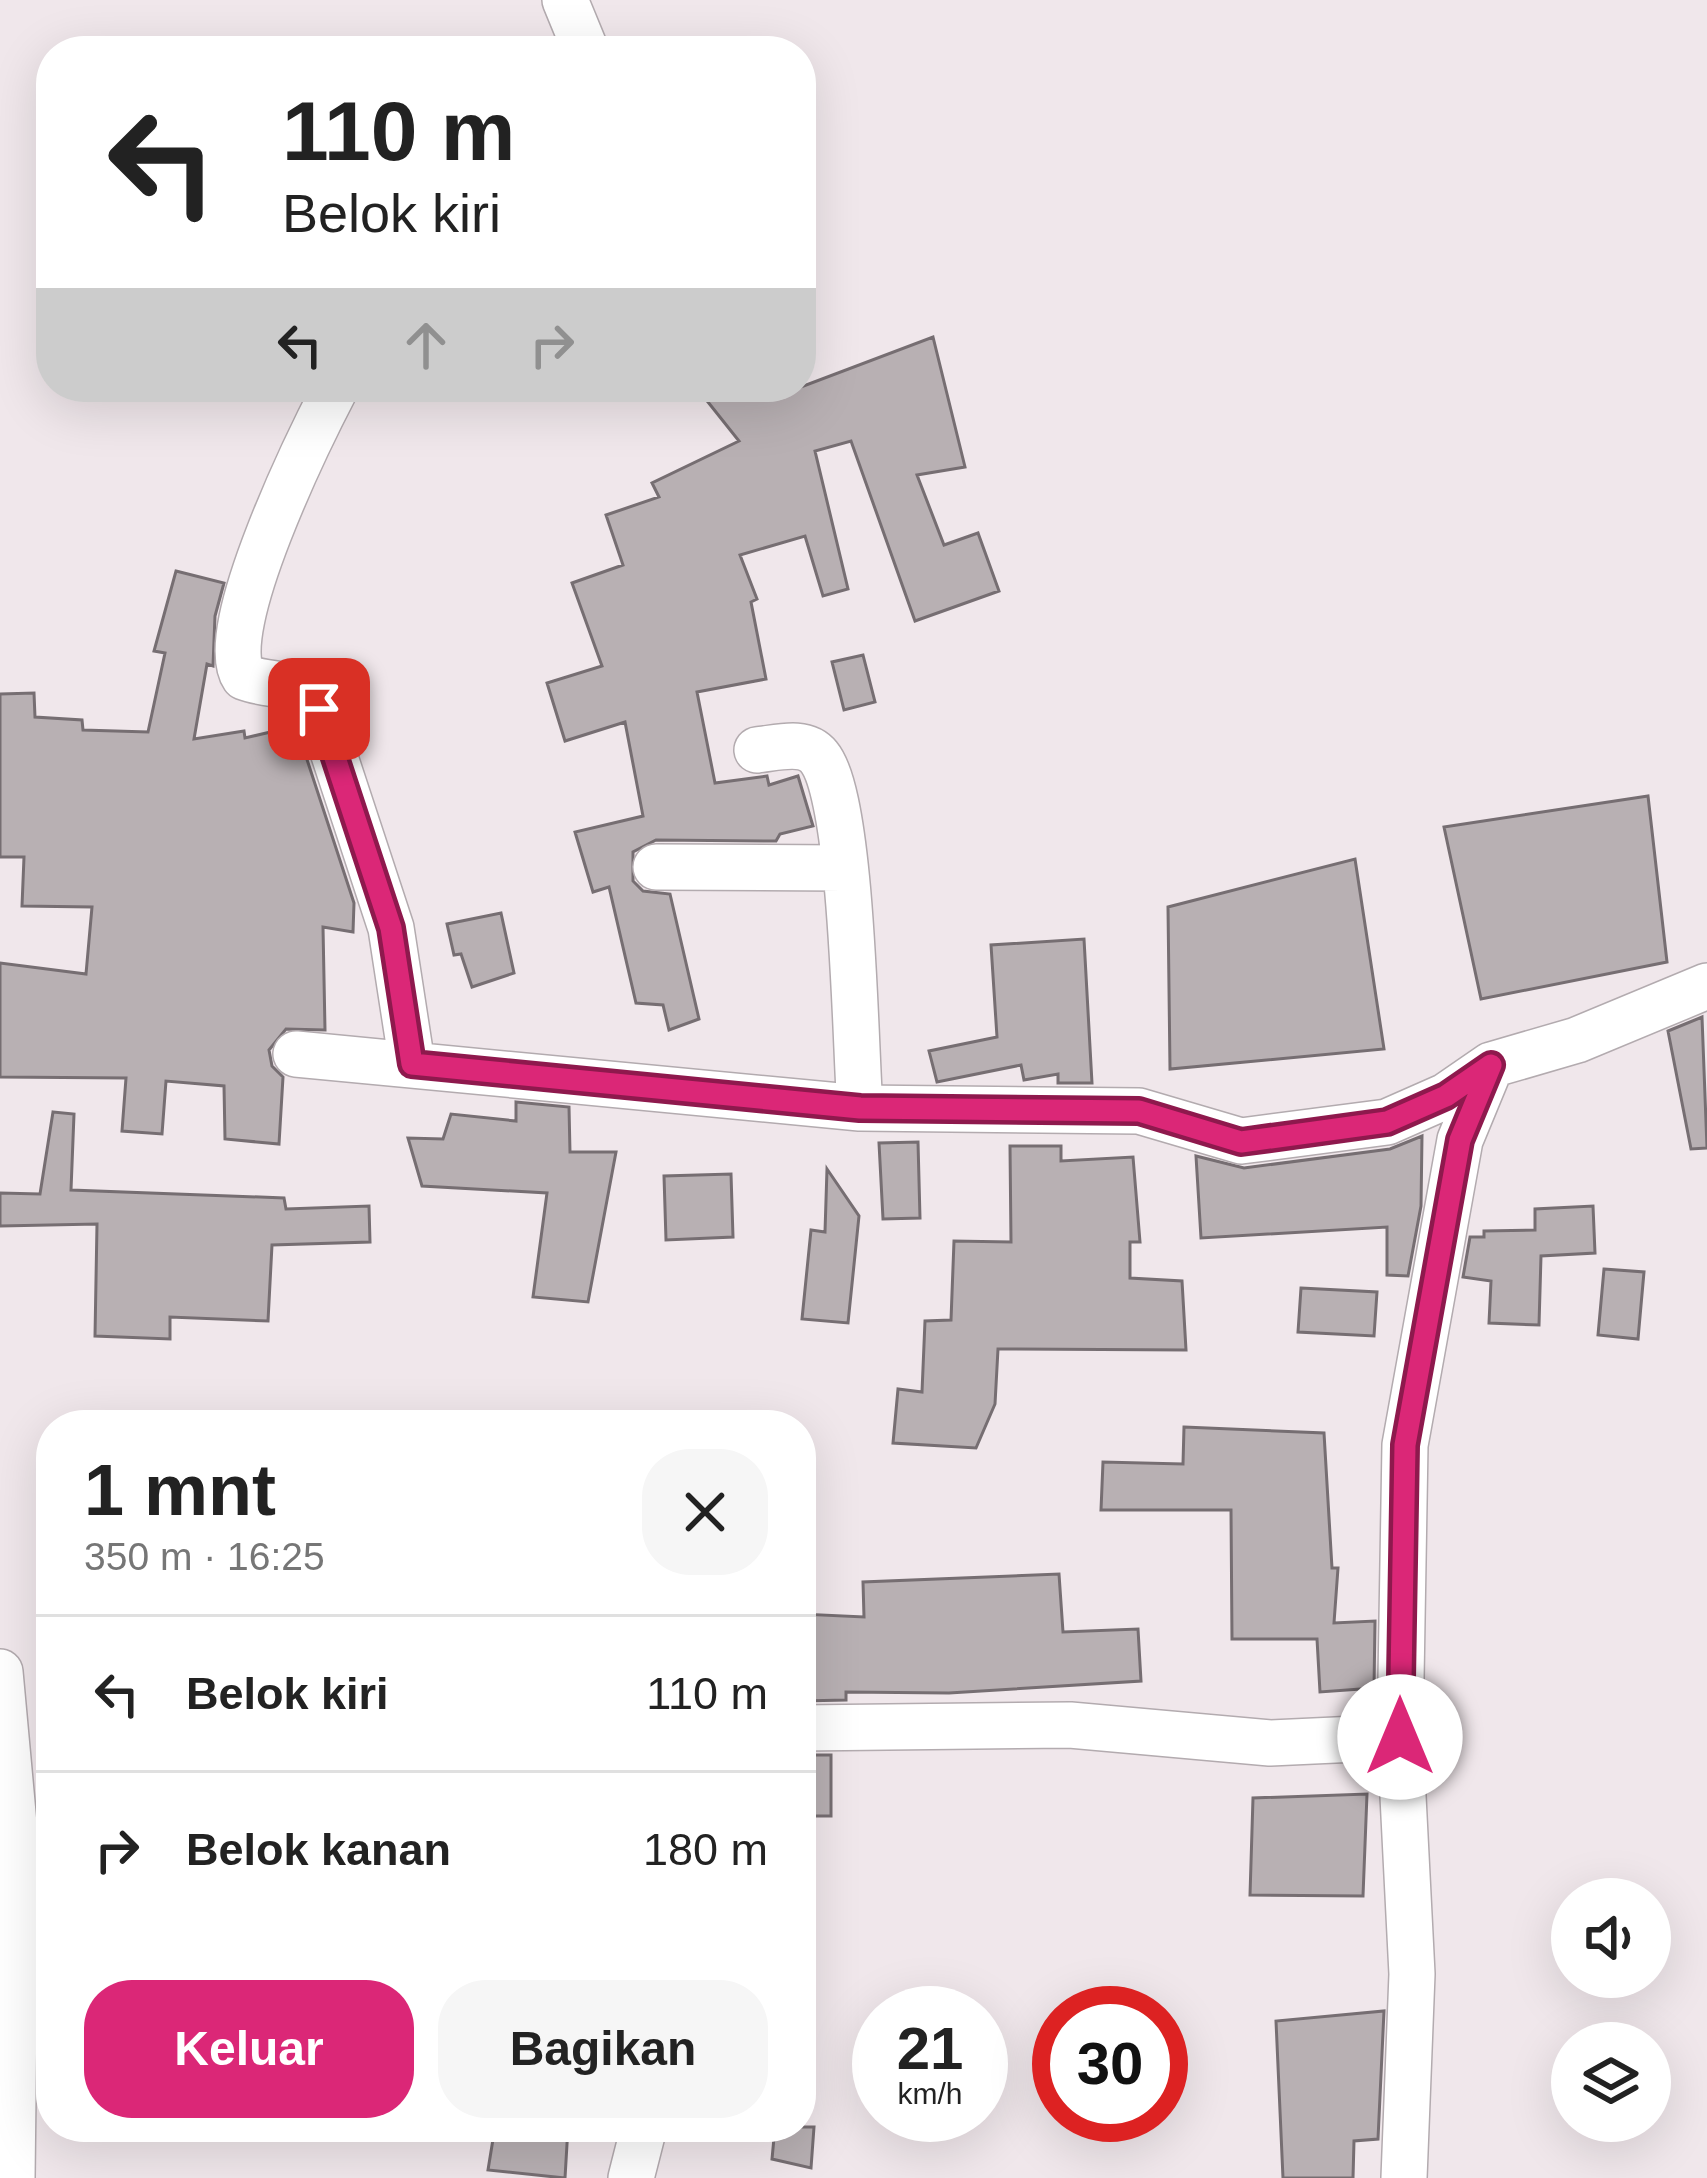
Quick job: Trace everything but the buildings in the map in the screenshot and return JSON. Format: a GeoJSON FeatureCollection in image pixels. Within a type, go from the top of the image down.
{"type":"FeatureCollection","features":[{"type":"Feature","properties":{"kind":"street"},"geometry":{"type":"LineString","coordinates":[[565,0],[580,36]]}},
{"type":"Feature","properties":{"kind":"street"},"geometry":{"type":"LineString","coordinates":[[329,402],[272,521],[236,657],[244,677],[288,682],[304,690],[319,709],[391,928],[412,1064]]}},
{"type":"Feature","properties":{"kind":"street"},"geometry":{"type":"LineString","coordinates":[[758,750],[800,745],[818,755],[839,823],[860,1108]]}},
{"type":"Feature","properties":{"kind":"street"},"geometry":{"type":"LineString","coordinates":[[656,867],[843,868]]}},
{"type":"Feature","properties":{"kind":"street"},"geometry":{"type":"LineString","coordinates":[[296,1054],[860,1108],[1139,1111],[1241,1142],[1387,1122],[1446,1096],[1491,1065],[1577,1040],[1707,986]]}},
{"type":"Feature","properties":{"kind":"street"},"geometry":{"type":"LineString","coordinates":[[1404,2178],[1412,1974],[1400,1737],[1405,1445],[1460,1140],[1491,1065]]}},
{"type":"Feature","properties":{"kind":"street"},"geometry":{"type":"LineString","coordinates":[[0,1672],[16,1846],[12,2178]]}},
{"type":"Feature","properties":{"kind":"street"},"geometry":{"type":"LineString","coordinates":[[816,1728],[1070,1725],[1270,1743],[1400,1737]]}},
{"type":"Feature","properties":{"kind":"street"},"geometry":{"type":"LineString","coordinates":[[631,2178],[640,2142]]}},
{"type":"Feature","properties":{"kind":"route"},"geometry":{"type":"LineString","coordinates":[[319,709],[391,928],[412,1064],[860,1108],[1139,1111],[1241,1142],[1387,1122],[1446,1096],[1491,1065],[1460,1140],[1405,1445],[1400,1737]]}}]}
